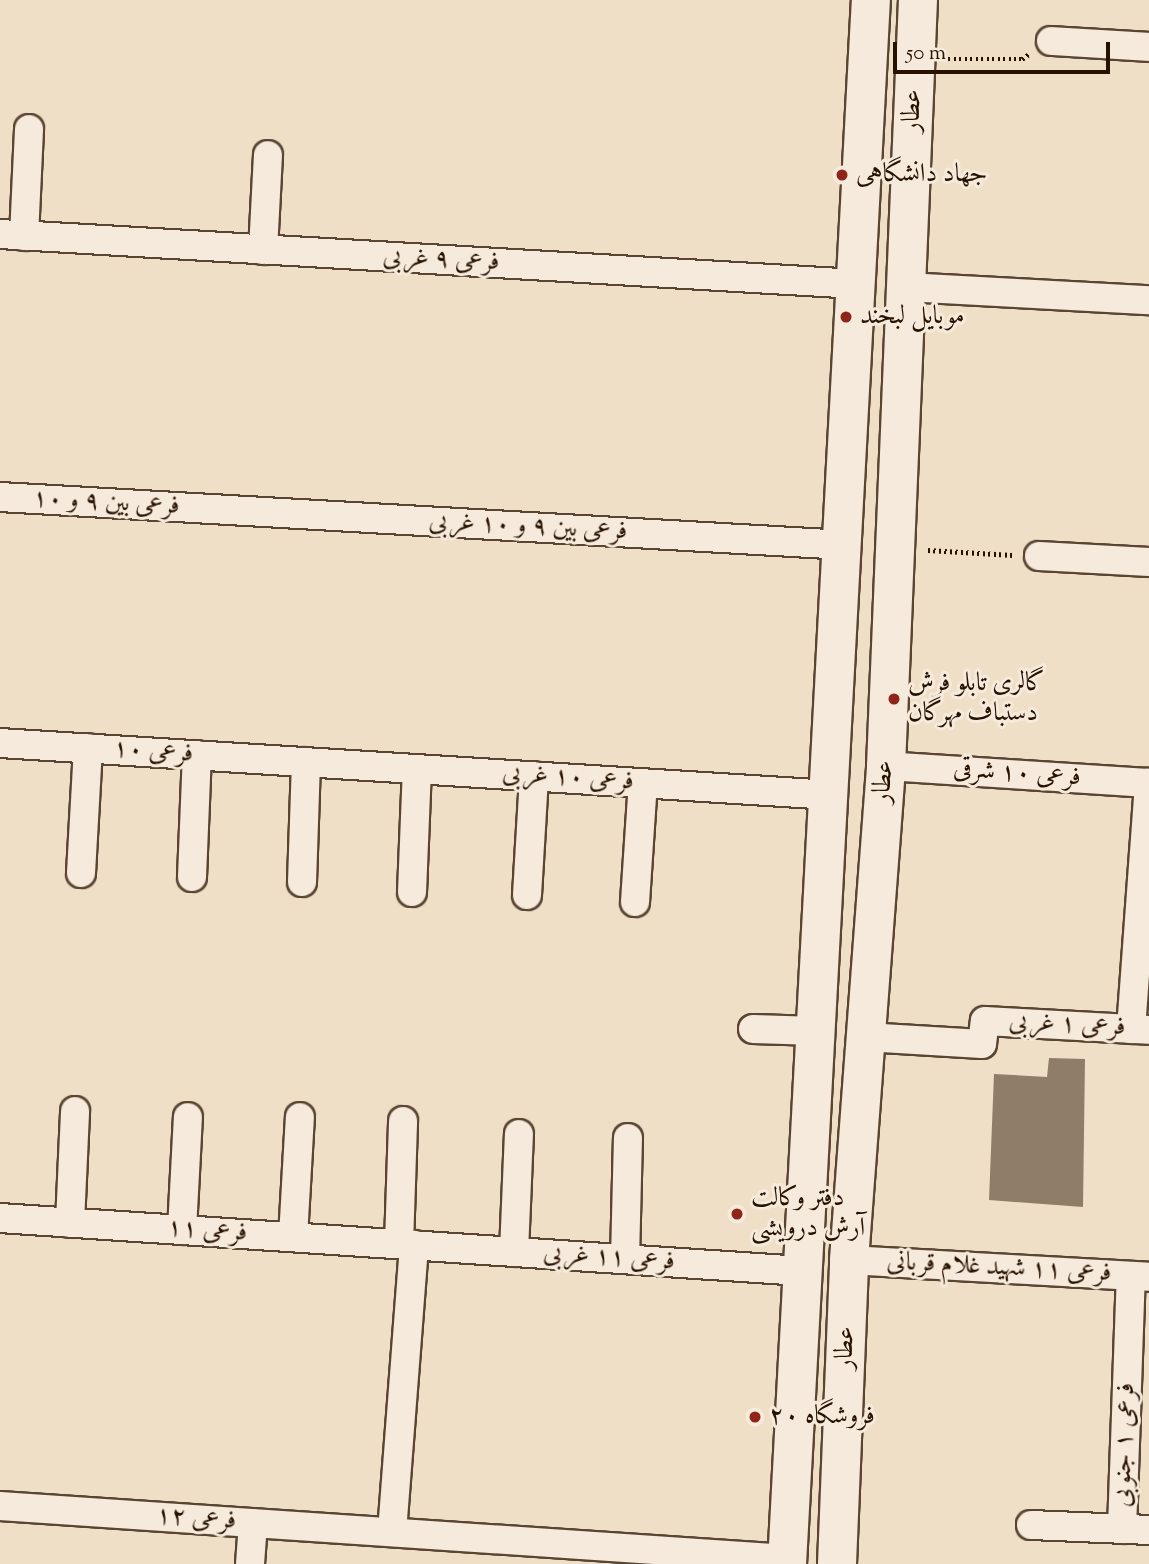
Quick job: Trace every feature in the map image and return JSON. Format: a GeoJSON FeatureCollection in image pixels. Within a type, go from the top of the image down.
{"type":"FeatureCollection","features":[{"type":"Feature","properties":{"kind":"main road","name":"عطار"},"geometry":{"type":"LineString","coordinates":[[787,1562],[845,545],[871,0]]}},
{"type":"Feature","properties":{"kind":"main road","name":"عطار"},"geometry":{"type":"LineString","coordinates":[[837,1564],[849,1260],[886,766],[918,0]]}},
{"type":"Feature","properties":{"kind":"street"},"geometry":{"type":"LineString","coordinates":[[1051,41],[1149,47]]}},
{"type":"Feature","properties":{"kind":"street"},"geometry":{"type":"LineString","coordinates":[[12,235],[29,129]]}},
{"type":"Feature","properties":{"kind":"street"},"geometry":{"type":"LineString","coordinates":[[263,250],[268,155]]}},
{"type":"Feature","properties":{"kind":"street","name":"فرعی ۹ غربی"},"geometry":{"type":"LineString","coordinates":[[12,235],[858,284]]}},
{"type":"Feature","properties":{"kind":"street"},"geometry":{"type":"LineString","coordinates":[[906,287],[1149,300]]}},
{"type":"Feature","properties":{"kind":"street","name":"فرعی بین ۹ و ۱۰"},"geometry":{"type":"LineString","coordinates":[[0,497],[212,509]]}},
{"type":"Feature","properties":{"kind":"street","name":"فرعی بین ۹ و ۱۰ غربی"},"geometry":{"type":"LineString","coordinates":[[212,509],[845,545]]}},
{"type":"Feature","properties":{"kind":"street"},"geometry":{"type":"LineString","coordinates":[[1039,556],[1149,562]]}},
{"type":"Feature","properties":{"kind":"street","name":"فرعی ۱۰"},"geometry":{"type":"LineString","coordinates":[[0,743],[306,762]]}},
{"type":"Feature","properties":{"kind":"street"},"geometry":{"type":"LineString","coordinates":[[81,873],[88,748]]}},
{"type":"Feature","properties":{"kind":"street"},"geometry":{"type":"LineString","coordinates":[[192,877],[197,755]]}},
{"type":"Feature","properties":{"kind":"street"},"geometry":{"type":"LineString","coordinates":[[302,882],[306,762]]}},
{"type":"Feature","properties":{"kind":"street","name":"فرعی ۱۰ غربی"},"geometry":{"type":"LineString","coordinates":[[306,762],[830,794]]}},
{"type":"Feature","properties":{"kind":"street","name":"فرعی ۱۰ شرقی"},"geometry":{"type":"LineString","coordinates":[[886,766],[1149,783]]}},
{"type":"Feature","properties":{"kind":"street"},"geometry":{"type":"LineString","coordinates":[[412,891],[417,769]]}},
{"type":"Feature","properties":{"kind":"street"},"geometry":{"type":"LineString","coordinates":[[527,895],[534,776]]}},
{"type":"Feature","properties":{"kind":"street"},"geometry":{"type":"LineString","coordinates":[[635,902],[643,783]]}},
{"type":"Feature","properties":{"kind":"street"},"geometry":{"type":"LineString","coordinates":[[1140,1030],[1149,783]]}},
{"type":"Feature","properties":{"kind":"street","name":"فرعی ۱ غربی"},"geometry":{"type":"LineString","coordinates":[[866,1037],[982,1044],[985,1021],[1140,1030]]}},
{"type":"Feature","properties":{"kind":"street"},"geometry":{"type":"LineString","coordinates":[[753,1028],[817,1031]]}},
{"type":"Feature","properties":{"kind":"street"},"geometry":{"type":"LineString","coordinates":[[69,1223],[75,1111]]}},
{"type":"Feature","properties":{"kind":"street"},"geometry":{"type":"LineString","coordinates":[[182,1230],[188,1117]]}},
{"type":"Feature","properties":{"kind":"street"},"geometry":{"type":"LineString","coordinates":[[293,1237],[300,1117]]}},
{"type":"Feature","properties":{"kind":"street"},"geometry":{"type":"LineString","coordinates":[[392,1532],[403,1394],[407,1245],[403,1121]]}},
{"type":"Feature","properties":{"kind":"street"},"geometry":{"type":"LineString","coordinates":[[514,1252],[519,1134]]}},
{"type":"Feature","properties":{"kind":"street"},"geometry":{"type":"LineString","coordinates":[[625,1259],[628,1138]]}},
{"type":"Feature","properties":{"kind":"street","name":"فرعی ۱۱"},"geometry":{"type":"LineString","coordinates":[[0,1218],[407,1245]]}},
{"type":"Feature","properties":{"kind":"street","name":"فرعی ۱۱ غربی"},"geometry":{"type":"LineString","coordinates":[[407,1245],[803,1271]]}},
{"type":"Feature","properties":{"kind":"street","name":"فرعی ۱۱ شهید غلام قربانی"},"geometry":{"type":"LineString","coordinates":[[849,1260],[1140,1277]]}},
{"type":"Feature","properties":{"kind":"street","name":"فرعی ۱ جنوبی"},"geometry":{"type":"LineString","coordinates":[[1135,1530],[1140,1277]]}},
{"type":"Feature","properties":{"kind":"street","name":"فرعی ۱۲"},"geometry":{"type":"LineString","coordinates":[[0,1506],[787,1562]]}},
{"type":"Feature","properties":{"kind":"street"},"geometry":{"type":"LineString","coordinates":[[250,1564],[253,1523]]}},
{"type":"Feature","properties":{"kind":"street"},"geometry":{"type":"LineString","coordinates":[[1031,1525],[1135,1530]]}},
{"type":"Feature","properties":{"kind":"path"},"geometry":{"type":"LineString","coordinates":[[916,59],[1022,59],[1051,41]]}},
{"type":"Feature","properties":{"kind":"path"},"geometry":{"type":"LineString","coordinates":[[896,548],[1039,556]]}},
{"type":"Feature","properties":{"kind":"building"},"geometry":{"type":"Polygon","coordinates":[[[1049,1058],[1085,1059],[1083,1207],[989,1200],[994,1074],[1047,1077],[1049,1058]]]}},
{"type":"Feature","properties":{"kind":"place","name":"جهاد دانشگاهی"},"geometry":{"type":"Point","coordinates":[842,175]}},
{"type":"Feature","properties":{"kind":"place","name":"موبایل لبخند"},"geometry":{"type":"Point","coordinates":[846,317]}},
{"type":"Feature","properties":{"kind":"place","name":"گالری تابلو فرش دستباف مهرگان"},"geometry":{"type":"Point","coordinates":[894,699]}},
{"type":"Feature","properties":{"kind":"place","name":"دفتر وکالت آرش درویشی"},"geometry":{"type":"Point","coordinates":[737,1214]}},
{"type":"Feature","properties":{"kind":"place","name":"فروشگاه ۲۰"},"geometry":{"type":"Point","coordinates":[755,1417]}}]}
